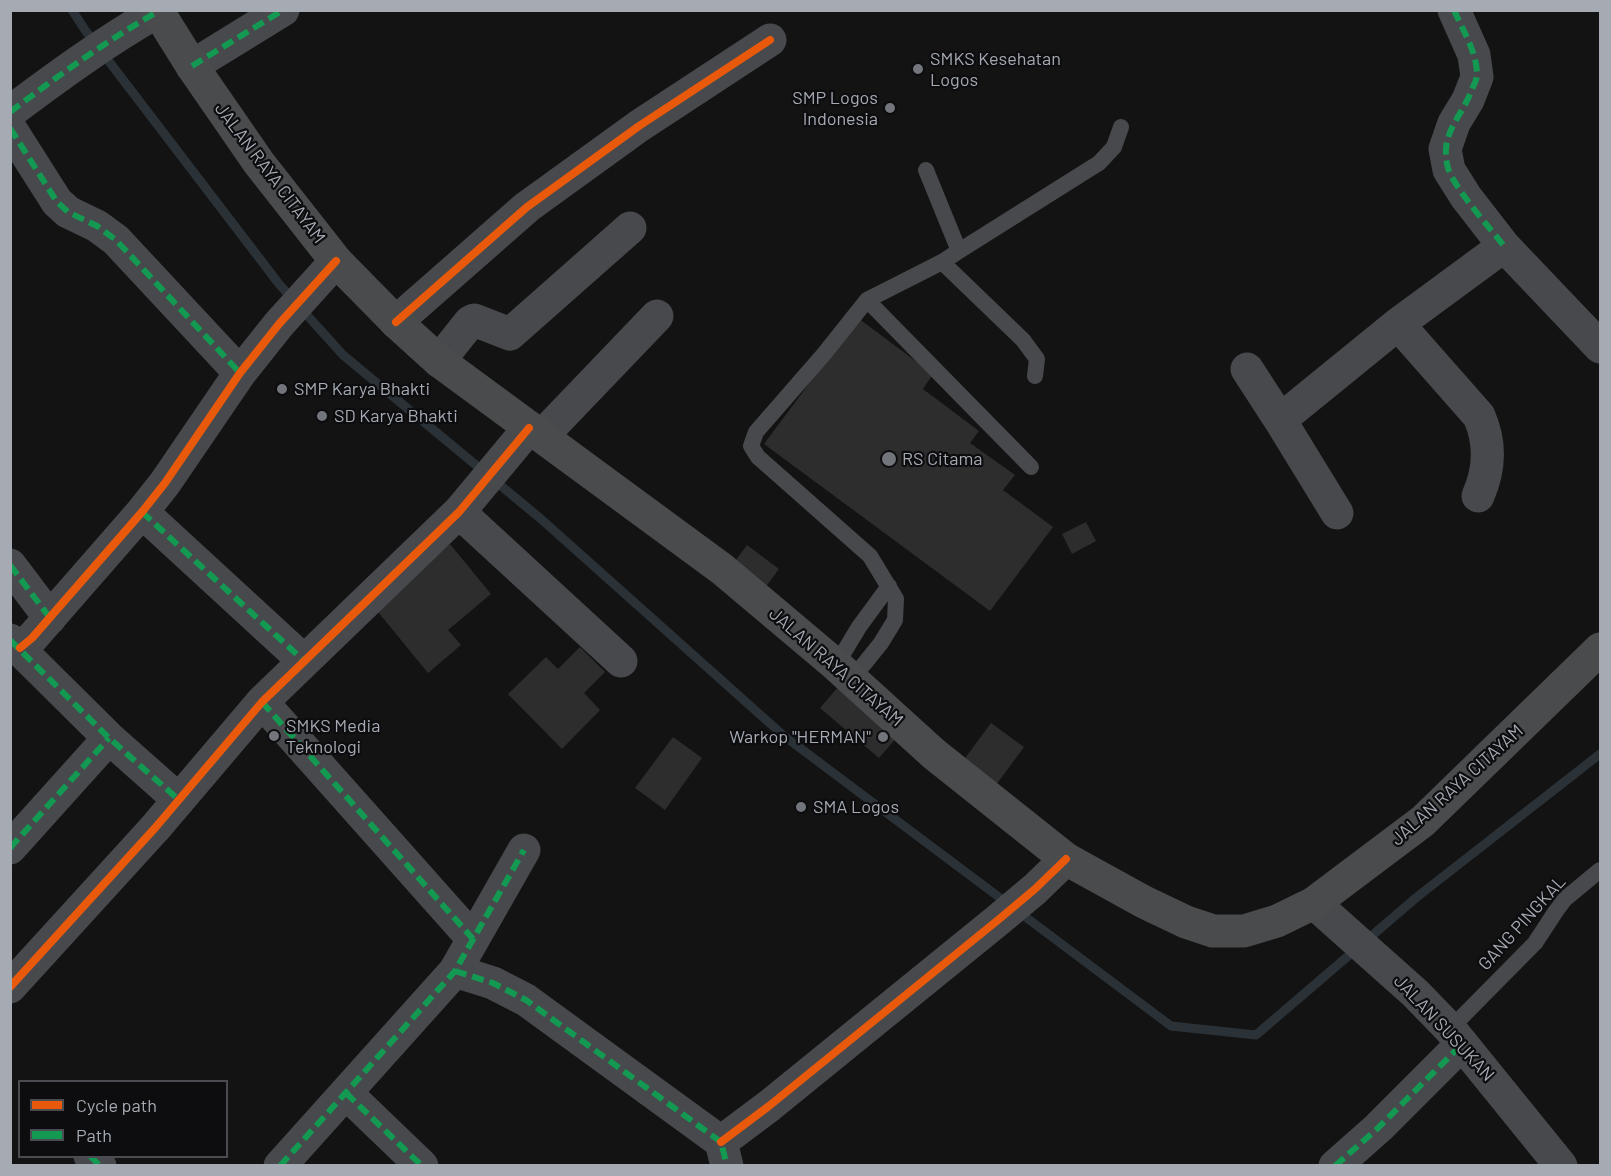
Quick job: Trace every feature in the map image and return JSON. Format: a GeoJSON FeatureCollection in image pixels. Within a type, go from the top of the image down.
{"type":"FeatureCollection","features":[{"type":"Feature","properties":{"kind":"main road","name":"JALAN RAYA CITAYAM"},"geometry":{"type":"LineString","coordinates":[[157,11],[328,269],[396,322],[529,436],[722,569],[844,672],[934,754],[1066,860],[1176,917],[1214,931],[1244,931],[1277,921],[1314,903],[1423,821],[1600,649]]}},
{"type":"Feature","properties":{"kind":"street"},"geometry":{"type":"LineString","coordinates":[[192,66],[283,10]]}},
{"type":"Feature","properties":{"kind":"street"},"geometry":{"type":"LineString","coordinates":[[1454,10],[1474,55],[1477,77],[1468,100],[1454,123],[1445,149],[1449,170],[1466,197],[1504,246],[1600,347]]}},
{"type":"Feature","properties":{"kind":"street"},"geometry":{"type":"LineString","coordinates":[[10,112],[74,64],[157,11]]}},
{"type":"Feature","properties":{"kind":"street"},"geometry":{"type":"LineString","coordinates":[[396,322],[527,207],[639,126],[770,40]]}},
{"type":"Feature","properties":{"kind":"street"},"geometry":{"type":"LineString","coordinates":[[10,128],[57,202],[68,212],[97,226],[116,240],[240,373]]}},
{"type":"Feature","properties":{"kind":"street"},"geometry":{"type":"LineString","coordinates":[[439,361],[474,320],[504,333],[510,334],[516,330],[630,228]]}},
{"type":"Feature","properties":{"kind":"street"},"geometry":{"type":"LineString","coordinates":[[1280,420],[1398,324],[1504,246]]}},
{"type":"Feature","properties":{"kind":"street"},"geometry":{"type":"LineString","coordinates":[[178,800],[109,738],[15,644],[32,638],[142,512],[171,475],[240,373],[279,324],[328,269]]}},
{"type":"Feature","properties":{"kind":"street"},"geometry":{"type":"LineString","coordinates":[[10,987],[178,800],[262,702],[464,505],[529,436],[657,316]]}},
{"type":"Feature","properties":{"kind":"street"},"geometry":{"type":"LineString","coordinates":[[1398,324],[1479,416],[1488,442],[1485,481],[1478,496]]}},
{"type":"Feature","properties":{"kind":"street"},"geometry":{"type":"LineString","coordinates":[[1247,369],[1337,513]]}},
{"type":"Feature","properties":{"kind":"street"},"geometry":{"type":"LineString","coordinates":[[464,505],[621,661]]}},
{"type":"Feature","properties":{"kind":"street"},"geometry":{"type":"LineString","coordinates":[[142,512],[304,661]]}},
{"type":"Feature","properties":{"kind":"street"},"geometry":{"type":"LineString","coordinates":[[10,565],[50,618]]}},
{"type":"Feature","properties":{"kind":"street"},"geometry":{"type":"LineString","coordinates":[[262,702],[473,939]]}},
{"type":"Feature","properties":{"kind":"street"},"geometry":{"type":"LineString","coordinates":[[10,848],[109,738]]}},
{"type":"Feature","properties":{"kind":"street"},"geometry":{"type":"LineString","coordinates":[[280,1166],[455,971],[524,850]]}},
{"type":"Feature","properties":{"kind":"street"},"geometry":{"type":"LineString","coordinates":[[455,971],[493,982],[526,1000],[724,1154],[769,1106],[998,920],[1066,860]]}},
{"type":"Feature","properties":{"kind":"street","name":"JALAN SUSUKAN"},"geometry":{"type":"LineString","coordinates":[[1314,903],[1394,974],[1456,1037],[1561,1166]]}},
{"type":"Feature","properties":{"kind":"street"},"geometry":{"type":"LineString","coordinates":[[1335,1166],[1378,1128],[1456,1037]]}},
{"type":"Feature","properties":{"kind":"street"},"geometry":{"type":"LineString","coordinates":[[346,1093],[422,1166]]}},
{"type":"Feature","properties":{"kind":"lane"},"geometry":{"type":"LineString","coordinates":[[844,672],[881,643],[895,620],[896,599],[870,556],[758,457],[752,446],[756,432],[824,354],[867,300],[942,262],[1099,163],[1114,147],[1121,127]]}},
{"type":"Feature","properties":{"kind":"lane"},"geometry":{"type":"LineString","coordinates":[[926,170],[959,251]]}},
{"type":"Feature","properties":{"kind":"lane"},"geometry":{"type":"LineString","coordinates":[[942,262],[1023,340],[1036,359],[1035,376]]}},
{"type":"Feature","properties":{"kind":"lane"},"geometry":{"type":"LineString","coordinates":[[867,300],[1031,466]]}},
{"type":"Feature","properties":{"kind":"lane"},"geometry":{"type":"LineString","coordinates":[[844,672],[859,627],[889,586]]}},
{"type":"Feature","properties":{"kind":"lane","name":"GANG PINGKAL"},"geometry":{"type":"LineString","coordinates":[[1456,1037],[1535,943],[1565,899],[1600,870]]}},
{"type":"Feature","properties":{"kind":"building","name":"RS Citama"},"geometry":{"type":"Polygon","coordinates":[[[858,318],[933,374],[923,389],[979,431],[970,443],[1015,475],[1003,490],[1053,527],[990,611],[764,444],[858,318]]]}},
{"type":"Feature","properties":{"kind":"building"},"geometry":{"type":"Polygon","coordinates":[[[1086,522],[1096,541],[1072,554],[1062,534],[1086,522]]]}},
{"type":"Feature","properties":{"kind":"building"},"geometry":{"type":"Polygon","coordinates":[[[450,544],[491,594],[448,630],[461,645],[428,673],[374,607],[450,544]]]}},
{"type":"Feature","properties":{"kind":"building"},"geometry":{"type":"Polygon","coordinates":[[[747,545],[779,569],[765,588],[733,564],[747,545]]]}},
{"type":"Feature","properties":{"kind":"building"},"geometry":{"type":"Polygon","coordinates":[[[580,647],[605,672],[584,693],[600,710],[562,749],[508,694],[546,657],[558,669],[580,647]]]}},
{"type":"Feature","properties":{"kind":"building"},"geometry":{"type":"Polygon","coordinates":[[[839,686],[898,736],[879,758],[820,708],[839,686]]]}},
{"type":"Feature","properties":{"kind":"building"},"geometry":{"type":"Polygon","coordinates":[[[991,723],[1024,747],[996,785],[963,761],[991,723]]]}},
{"type":"Feature","properties":{"kind":"building"},"geometry":{"type":"Polygon","coordinates":[[[673,737],[702,758],[665,810],[635,788],[673,737]]]}},
{"type":"Feature","properties":{"kind":"waterway"},"geometry":{"type":"LineString","coordinates":[[72,10],[279,284],[343,355],[541,519],[784,736],[1171,1026],[1256,1035],[1417,897],[1600,754]]}},
{"type":"Feature","properties":{"kind":"marked path"},"geometry":{"type":"LineString","coordinates":[[192,66],[283,10]]}},
{"type":"Feature","properties":{"kind":"marked path"},"geometry":{"type":"LineString","coordinates":[[1454,10],[1472,50],[1477,75],[1448,137],[1446,146],[1448,168],[1465,197],[1504,246]]}},
{"type":"Feature","properties":{"kind":"marked path"},"geometry":{"type":"LineString","coordinates":[[10,112],[82,59],[157,12]]}},
{"type":"Feature","properties":{"kind":"marked path"},"geometry":{"type":"LineString","coordinates":[[10,128],[57,202],[68,212],[97,226],[116,240],[240,373]]}},
{"type":"Feature","properties":{"kind":"marked path"},"geometry":{"type":"LineString","coordinates":[[142,512],[304,661]]}},
{"type":"Feature","properties":{"kind":"marked path"},"geometry":{"type":"LineString","coordinates":[[10,565],[50,618]]}},
{"type":"Feature","properties":{"kind":"marked path"},"geometry":{"type":"LineString","coordinates":[[10,640],[109,738],[179,800]]}},
{"type":"Feature","properties":{"kind":"marked path"},"geometry":{"type":"LineString","coordinates":[[262,702],[473,939]]}},
{"type":"Feature","properties":{"kind":"marked path"},"geometry":{"type":"LineString","coordinates":[[10,848],[109,738]]}},
{"type":"Feature","properties":{"kind":"marked path"},"geometry":{"type":"LineString","coordinates":[[280,1166],[455,971],[524,850]]}},
{"type":"Feature","properties":{"kind":"marked path"},"geometry":{"type":"LineString","coordinates":[[455,971],[493,983],[526,1000],[721,1142],[727,1166]]}},
{"type":"Feature","properties":{"kind":"marked path"},"geometry":{"type":"LineString","coordinates":[[1335,1166],[1378,1128],[1462,1044]]}},
{"type":"Feature","properties":{"kind":"marked path"},"geometry":{"type":"LineString","coordinates":[[346,1093],[422,1166]]}},
{"type":"Feature","properties":{"kind":"marked path"},"geometry":{"type":"LineString","coordinates":[[92,1158],[100,1166]]}},
{"type":"Feature","properties":{"kind":"cycle path"},"geometry":{"type":"LineString","coordinates":[[396,322],[527,207],[639,126],[770,40]]}},
{"type":"Feature","properties":{"kind":"cycle path"},"geometry":{"type":"LineString","coordinates":[[20,648],[32,638],[142,512],[165,483],[240,373],[279,324],[336,261]]}},
{"type":"Feature","properties":{"kind":"cycle path"},"geometry":{"type":"LineString","coordinates":[[10,987],[155,828],[262,702],[459,512],[529,428]]}},
{"type":"Feature","properties":{"kind":"cycle path"},"geometry":{"type":"LineString","coordinates":[[721,1142],[769,1106],[998,920],[1066,859]]}},
{"type":"Feature","properties":{"kind":"place","name":"SMKS Kesehatan Logos"},"geometry":{"type":"Point","coordinates":[918,69]}},
{"type":"Feature","properties":{"kind":"place","name":"SMP Logos Indonesia"},"geometry":{"type":"Point","coordinates":[890,108]}},
{"type":"Feature","properties":{"kind":"place","name":"SMP Karya Bhakti"},"geometry":{"type":"Point","coordinates":[282,389]}},
{"type":"Feature","properties":{"kind":"place","name":"SD Karya Bhakti"},"geometry":{"type":"Point","coordinates":[322,416]}},
{"type":"Feature","properties":{"kind":"place","name":"RS Citama"},"geometry":{"type":"Point","coordinates":[889,459]}},
{"type":"Feature","properties":{"kind":"place","name":"SMKS Media Teknologi"},"geometry":{"type":"Point","coordinates":[274,736]}},
{"type":"Feature","properties":{"kind":"place","name":"Warkop \"HERMAN\""},"geometry":{"type":"Point","coordinates":[883,737]}},
{"type":"Feature","properties":{"kind":"place","name":"SMA Logos"},"geometry":{"type":"Point","coordinates":[801,807]}}]}
